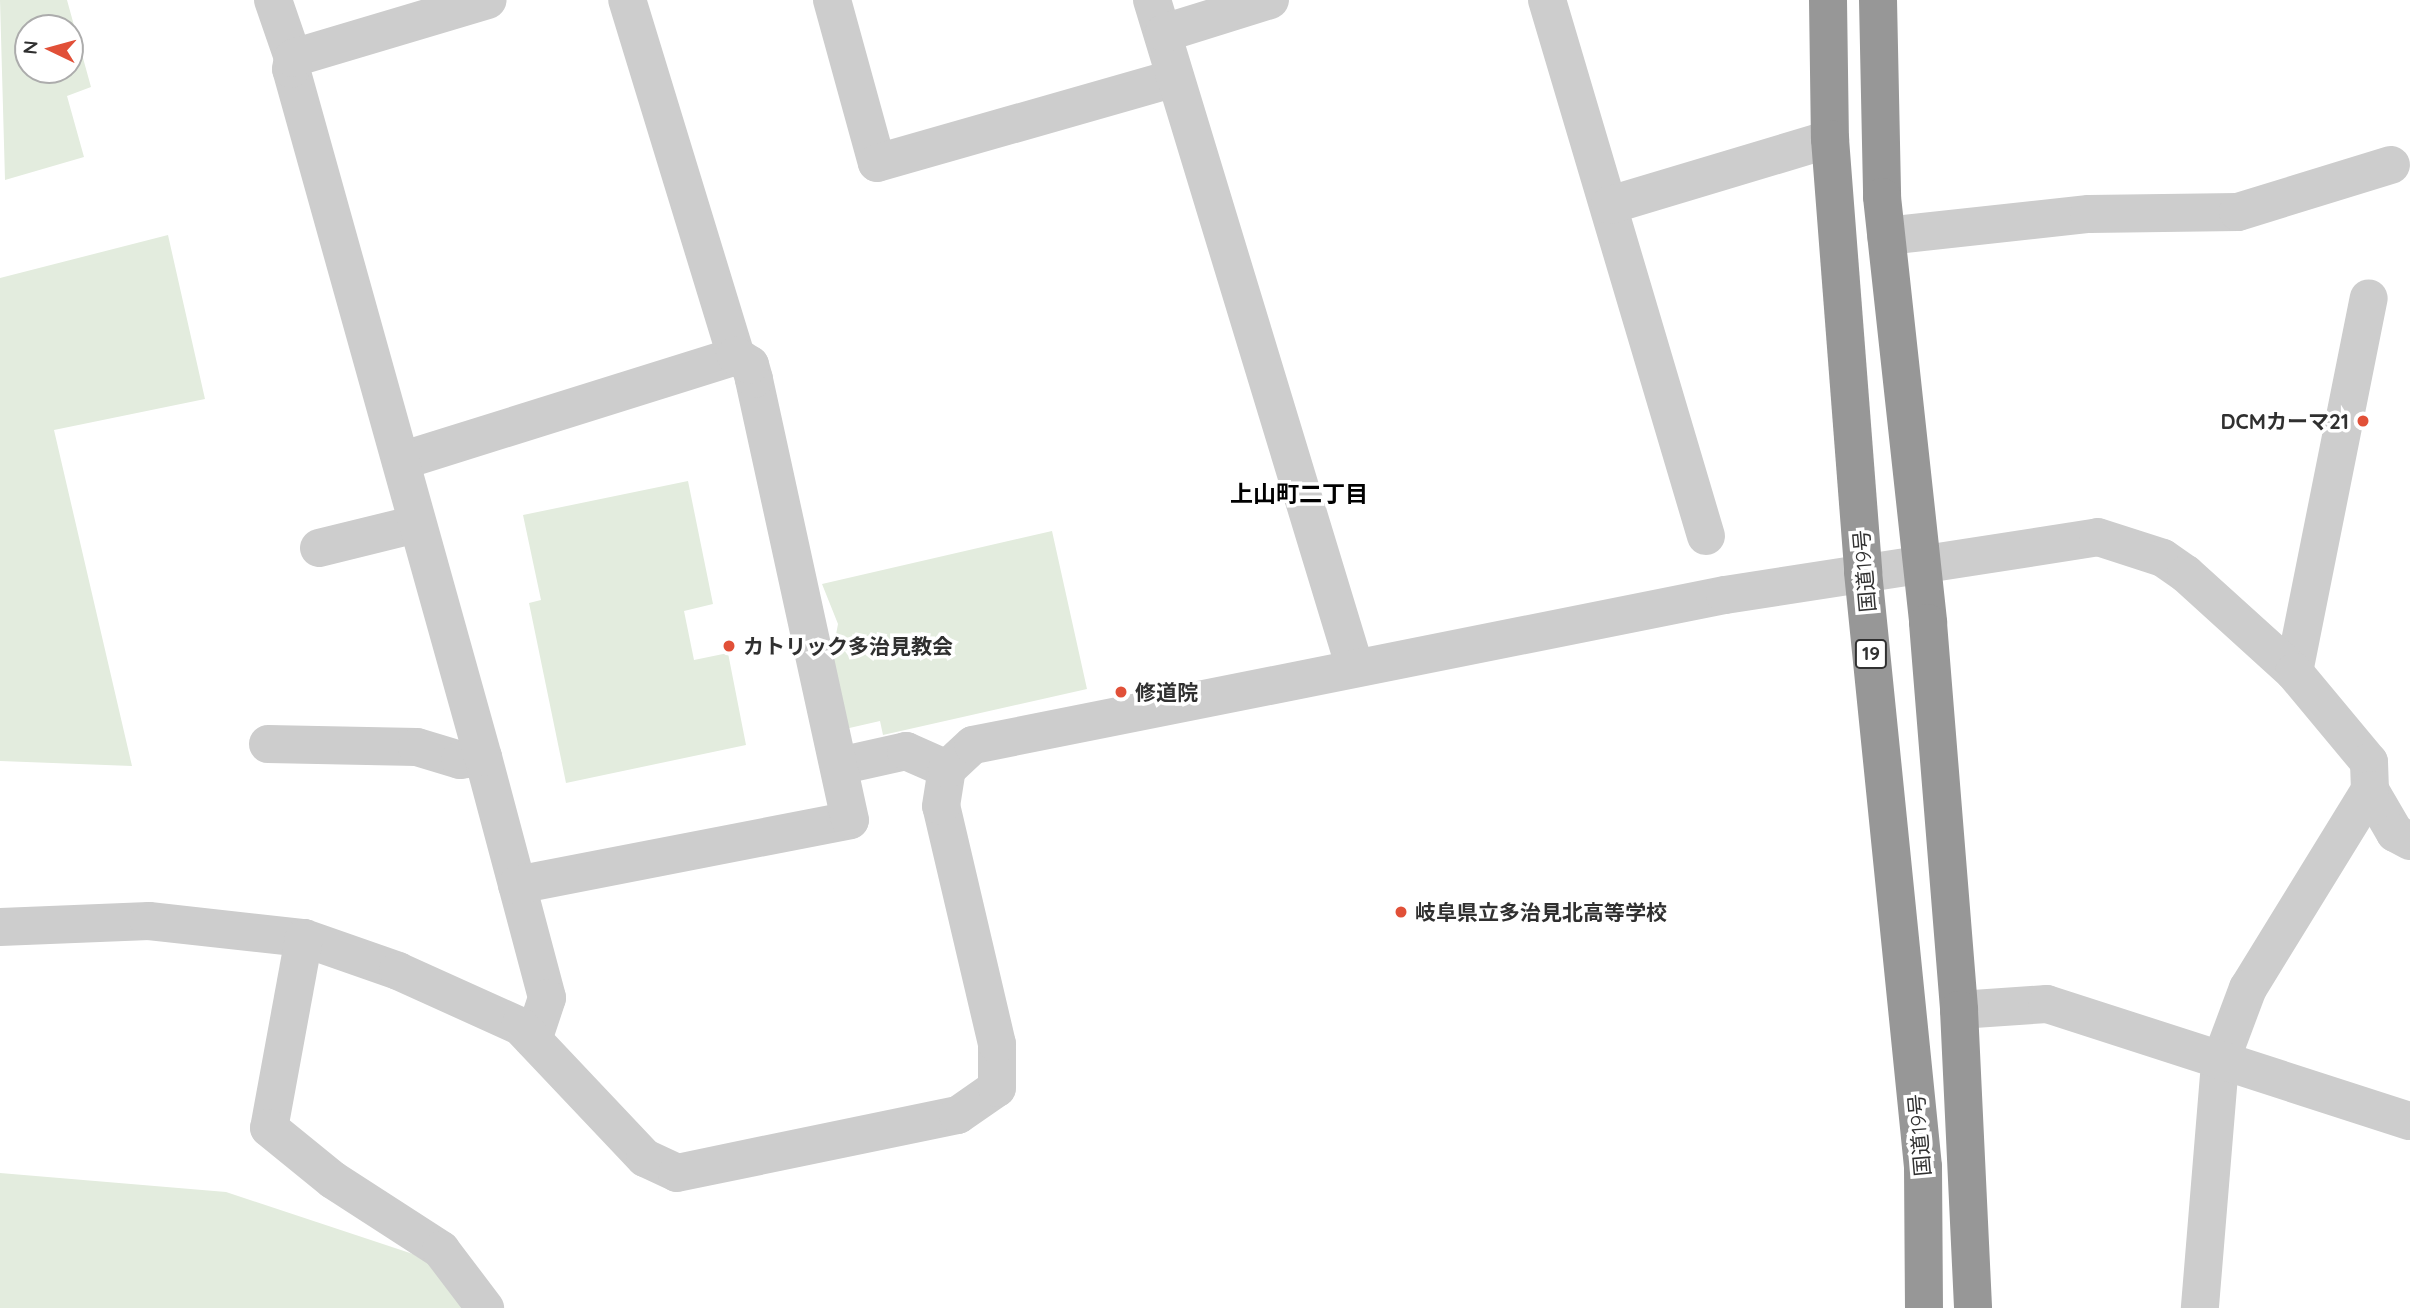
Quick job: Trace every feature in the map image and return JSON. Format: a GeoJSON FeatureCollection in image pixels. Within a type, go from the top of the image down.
{"type":"FeatureCollection","features":[{"type":"Feature","properties":{"kind":"highway","name":"国道19号"},"geometry":{"type":"LineString","coordinates":[[1828,0],[1830,139],[1863,572],[1923,1167],[1924,1308]]}},
{"type":"Feature","properties":{"kind":"highway"},"geometry":{"type":"LineString","coordinates":[[1878,0],[1886,236],[1922,562],[1959,1010],[1973,1308]]}},
{"type":"Feature","properties":{"kind":"street"},"geometry":{"type":"LineString","coordinates":[[273,0],[293,58],[547,998],[533,1040]]}},
{"type":"Feature","properties":{"kind":"street"},"geometry":{"type":"LineString","coordinates":[[293,58],[488,0]]}},
{"type":"Feature","properties":{"kind":"street"},"geometry":{"type":"LineString","coordinates":[[517,885],[850,820],[754,379],[750,365],[736,356],[627,0]]}},
{"type":"Feature","properties":{"kind":"street"},"geometry":{"type":"LineString","coordinates":[[832,0],[877,163],[1175,78]]}},
{"type":"Feature","properties":{"kind":"street"},"geometry":{"type":"LineString","coordinates":[[1270,0],[1158,16],[1354,665]]}},
{"type":"Feature","properties":{"kind":"street"},"geometry":{"type":"LineString","coordinates":[[1547,0],[1706,536]]}},
{"type":"Feature","properties":{"kind":"street"},"geometry":{"type":"LineString","coordinates":[[1610,205],[1830,139]]}},
{"type":"Feature","properties":{"kind":"street"},"geometry":{"type":"LineString","coordinates":[[1886,236],[2089,215],[2238,212],[2391,165]]}},
{"type":"Feature","properties":{"kind":"street"},"geometry":{"type":"LineString","coordinates":[[2294,672],[2369,298]]}},
{"type":"Feature","properties":{"kind":"street"},"geometry":{"type":"LineString","coordinates":[[401,461],[736,356]]}},
{"type":"Feature","properties":{"kind":"street"},"geometry":{"type":"LineString","coordinates":[[318,548],[417,524]]}},
{"type":"Feature","properties":{"kind":"street"},"geometry":{"type":"LineString","coordinates":[[0,927],[149,921],[304,938],[410,977],[520,1026],[645,1158],[677,1173],[958,1115],[996,1088],[997,1044],[941,806],[947,768],[973,745],[1354,665],[1863,572],[2098,537],[2163,558],[2294,672],[2369,762],[2370,790],[2395,833],[2410,841]]}},
{"type":"Feature","properties":{"kind":"street"},"geometry":{"type":"LineString","coordinates":[[268,744],[417,747],[460,761],[484,757]]}},
{"type":"Feature","properties":{"kind":"street"},"geometry":{"type":"LineString","coordinates":[[839,766],[906,751],[947,768]]}},
{"type":"Feature","properties":{"kind":"street"},"geometry":{"type":"LineString","coordinates":[[2200,1308],[2220,1063],[2248,988],[2370,790]]}},
{"type":"Feature","properties":{"kind":"street"},"geometry":{"type":"LineString","coordinates":[[304,938],[269,1128],[333,1180],[441,1250],[485,1308]]}},
{"type":"Feature","properties":{"kind":"street"},"geometry":{"type":"LineString","coordinates":[[1959,1010],[2047,1004],[2220,1063],[2410,1121]]}},
{"type":"Feature","properties":{"kind":"shaded area"},"geometry":{"type":"Polygon","coordinates":[[[0,0],[67,0],[71,14],[14,14],[14,84],[84,84],[84,62],[91,87],[67,96],[84,157],[5,180],[0,0]]]}},
{"type":"Feature","properties":{"kind":"shaded area"},"geometry":{"type":"Polygon","coordinates":[[[168,235],[205,399],[54,430],[132,766],[0,761],[0,278],[168,235]]]}},
{"type":"Feature","properties":{"kind":"shaded area"},"geometry":{"type":"Polygon","coordinates":[[[688,481],[713,604],[684,611],[694,660],[728,653],[746,745],[566,783],[529,603],[541,600],[523,515],[688,481]]]}},
{"type":"Feature","properties":{"kind":"shaded area"},"geometry":{"type":"Polygon","coordinates":[[[1052,531],[1087,689],[883,735],[880,721],[845,729],[830,666],[838,624],[822,584],[1052,531]]]}},
{"type":"Feature","properties":{"kind":"shaded area"},"geometry":{"type":"Polygon","coordinates":[[[0,1173],[226,1192],[413,1254],[500,1308],[0,1308],[0,1173]]]}},
{"type":"Feature","properties":{"kind":"place","name":"DCMカーマ21"},"geometry":{"type":"Point","coordinates":[2363,421]}},
{"type":"Feature","properties":{"kind":"place","name":"カトリック多治見教会"},"geometry":{"type":"Point","coordinates":[729,646]}},
{"type":"Feature","properties":{"kind":"place","name":"修道院"},"geometry":{"type":"Point","coordinates":[1121,692]}},
{"type":"Feature","properties":{"kind":"place","name":"岐阜県立多治見北高等学校"},"geometry":{"type":"Point","coordinates":[1401,912]}},
{"type":"Feature","properties":{"kind":"district","name":"上山町二丁目"},"geometry":{"type":"Point","coordinates":[1299,494]}}]}
